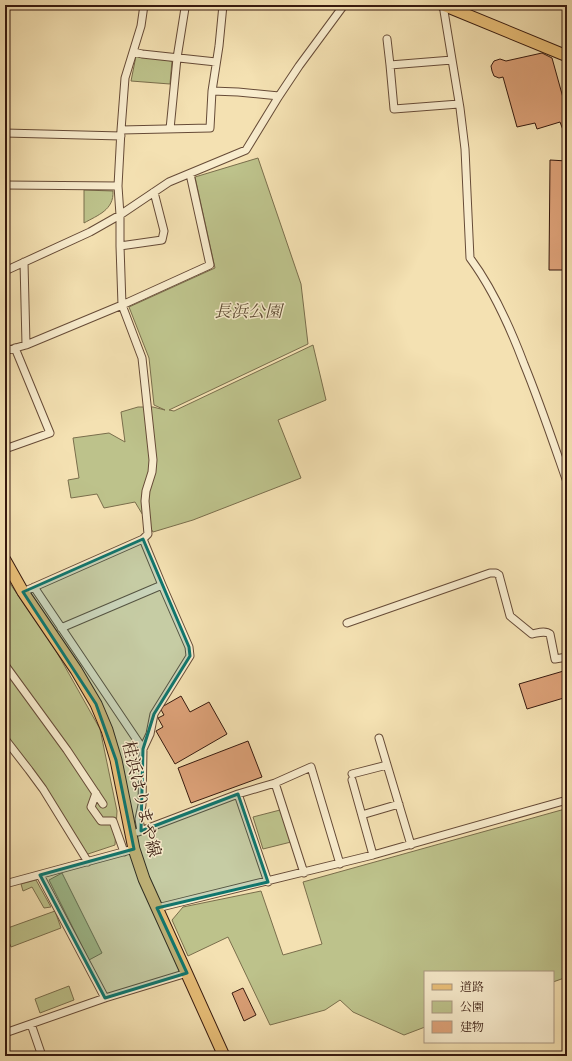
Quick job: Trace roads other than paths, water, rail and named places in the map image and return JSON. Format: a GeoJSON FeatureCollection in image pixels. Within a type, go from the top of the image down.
{"type":"FeatureCollection","features":[{"type":"Feature","properties":{"kind":"main road"},"geometry":{"type":"LineString","coordinates":[[443,5],[567,56]]}},
{"type":"Feature","properties":{"kind":"main road","name":"桂浜はりまや線"},"geometry":{"type":"LineString","coordinates":[[5,560],[23,592],[76,670],[96,704],[107,730],[116,760],[131,835],[129,851],[144,879],[224,1056]]}},
{"type":"Feature","properties":{"kind":"street"},"geometry":{"type":"LineString","coordinates":[[23,592],[143,539],[148,534],[145,501],[146,491],[152,472],[153,460],[142,358],[122,305],[118,186],[126,78],[141,26],[144,5]]}},
{"type":"Feature","properties":{"kind":"street"},"geometry":{"type":"LineString","coordinates":[[5,134],[121,133],[170,129],[210,128],[212,91],[219,46],[223,5]]}},
{"type":"Feature","properties":{"kind":"street"},"geometry":{"type":"LineString","coordinates":[[5,271],[90,232],[169,182],[246,150],[299,66],[344,5]]}},
{"type":"Feature","properties":{"kind":"street"},"geometry":{"type":"LineString","coordinates":[[443,5],[465,149],[470,258],[477,267],[497,303],[513,336],[539,402],[567,482]]}},
{"type":"Feature","properties":{"kind":"street"},"geometry":{"type":"LineString","coordinates":[[170,129],[177,58],[185,8]]}},
{"type":"Feature","properties":{"kind":"street"},"geometry":{"type":"LineString","coordinates":[[387,39],[394,109],[459,104]]}},
{"type":"Feature","properties":{"kind":"street"},"geometry":{"type":"LineString","coordinates":[[134,52],[216,62]]}},
{"type":"Feature","properties":{"kind":"street"},"geometry":{"type":"LineString","coordinates":[[390,65],[452,60]]}},
{"type":"Feature","properties":{"kind":"street"},"geometry":{"type":"LineString","coordinates":[[212,91],[279,96]]}},
{"type":"Feature","properties":{"kind":"street"},"geometry":{"type":"LineString","coordinates":[[5,352],[26,345],[122,305],[210,266],[190,174]]}},
{"type":"Feature","properties":{"kind":"street"},"geometry":{"type":"LineString","coordinates":[[5,184],[118,186]]}},
{"type":"Feature","properties":{"kind":"street"},"geometry":{"type":"LineString","coordinates":[[120,246],[162,240],[164,231],[154,192]]}},
{"type":"Feature","properties":{"kind":"street"},"geometry":{"type":"LineString","coordinates":[[24,262],[26,345]]}},
{"type":"Feature","properties":{"kind":"street"},"geometry":{"type":"LineString","coordinates":[[5,449],[50,433],[15,348]]}},
{"type":"Feature","properties":{"kind":"street"},"geometry":{"type":"LineString","coordinates":[[141,831],[139,819],[142,805],[143,749],[150,734],[154,714],[190,656],[189,647],[143,539]]}},
{"type":"Feature","properties":{"kind":"street"},"geometry":{"type":"LineString","coordinates":[[347,623],[493,573],[499,575],[510,616],[532,634],[545,632],[550,634],[555,659],[567,657]]}},
{"type":"Feature","properties":{"kind":"street"},"geometry":{"type":"LineString","coordinates":[[61,628],[162,585]]}},
{"type":"Feature","properties":{"kind":"street"},"geometry":{"type":"LineString","coordinates":[[34,587],[143,749]]}},
{"type":"Feature","properties":{"kind":"street"},"geometry":{"type":"LineString","coordinates":[[5,665],[104,804]]}},
{"type":"Feature","properties":{"kind":"street"},"geometry":{"type":"LineString","coordinates":[[379,738],[410,846]]}},
{"type":"Feature","properties":{"kind":"street"},"geometry":{"type":"LineString","coordinates":[[5,739],[43,789],[88,862]]}},
{"type":"Feature","properties":{"kind":"street"},"geometry":{"type":"LineString","coordinates":[[373,856],[352,777],[387,765]]}},
{"type":"Feature","properties":{"kind":"street"},"geometry":{"type":"LineString","coordinates":[[131,835],[238,794],[275,783],[311,767],[340,864]]}},
{"type":"Feature","properties":{"kind":"street"},"geometry":{"type":"LineString","coordinates":[[275,783],[304,873]]}},
{"type":"Feature","properties":{"kind":"street"},"geometry":{"type":"LineString","coordinates":[[5,884],[129,851],[113,821],[101,821],[91,807],[96,793]]}},
{"type":"Feature","properties":{"kind":"street"},"geometry":{"type":"LineString","coordinates":[[238,794],[268,882]]}},
{"type":"Feature","properties":{"kind":"street"},"geometry":{"type":"LineString","coordinates":[[157,908],[373,856],[567,800]]}},
{"type":"Feature","properties":{"kind":"street"},"geometry":{"type":"LineString","coordinates":[[365,814],[399,804]]}},
{"type":"Feature","properties":{"kind":"street"},"geometry":{"type":"LineString","coordinates":[[40,875],[105,998]]}},
{"type":"Feature","properties":{"kind":"street"},"geometry":{"type":"LineString","coordinates":[[5,1033],[105,998],[187,974]]}},
{"type":"Feature","properties":{"kind":"street"},"geometry":{"type":"LineString","coordinates":[[31,1024],[42,1056]]}},
{"type":"Feature","properties":{"kind":"park label","name":"長浜公園"},"geometry":{"type":"Point","coordinates":[248,312]}}]}
